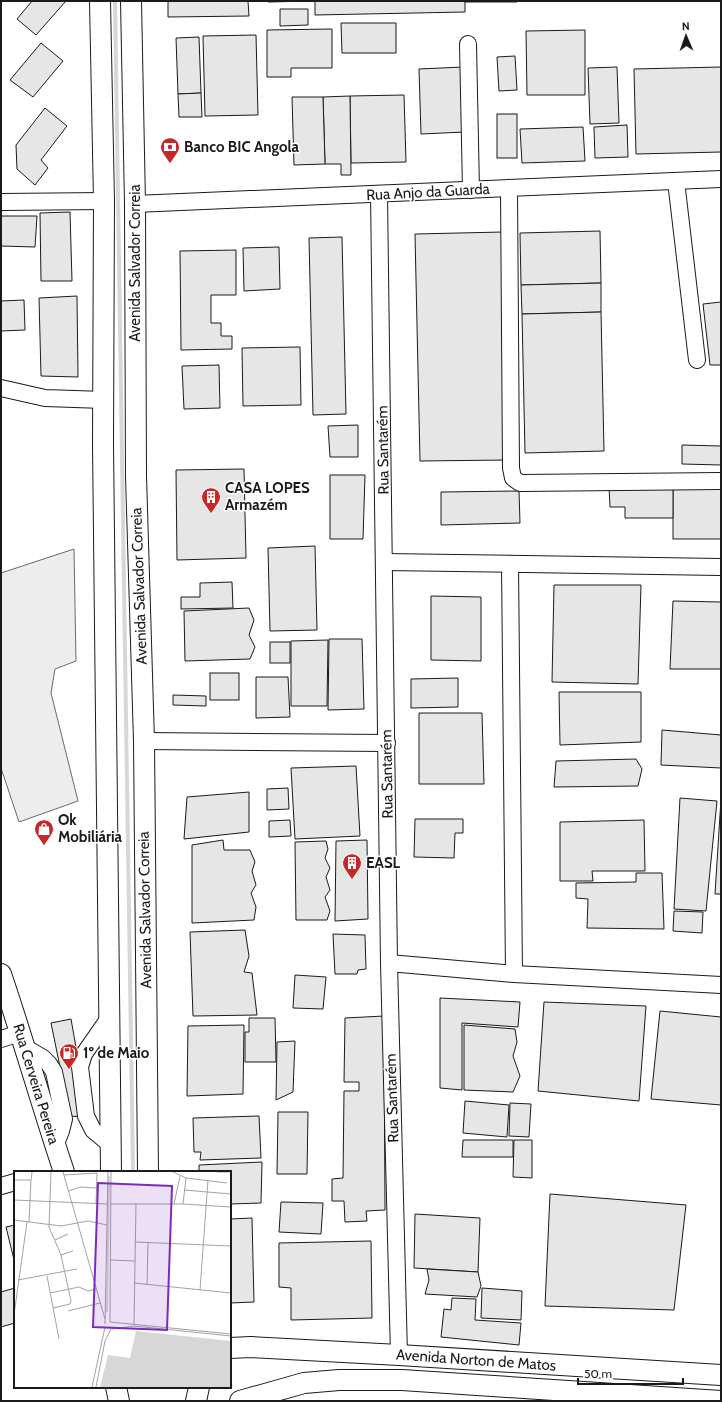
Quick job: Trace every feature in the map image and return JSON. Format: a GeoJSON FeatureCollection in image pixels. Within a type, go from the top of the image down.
{"type":"FeatureCollection","features":[{"type":"Feature","properties":{"kind":"main road","name":"Avenida Salvador Correia"},"geometry":{"type":"LineString","coordinates":[[100,1],[104,201],[103,467],[112,1171]]}},
{"type":"Feature","properties":{"kind":"main road","name":"Avenida Salvador Correia"},"geometry":{"type":"LineString","coordinates":[[131,1],[135,204],[136,476],[144,741],[148,1171]]}},
{"type":"Feature","properties":{"kind":"main road","name":"Rua Cerveira Pereira"},"geometry":{"type":"LineString","coordinates":[[1,974],[55,1146],[59,1171]]}},
{"type":"Feature","properties":{"kind":"main road","name":"Avenida Norton de Matos"},"geometry":{"type":"LineString","coordinates":[[231,1348],[250,1347],[399,1354],[721,1375]]}},
{"type":"Feature","properties":{"kind":"main road","name":"Avenida Norton de Matos"},"geometry":{"type":"LineString","coordinates":[[240,1401],[304,1383],[339,1380],[402,1380],[721,1401]]}},
{"type":"Feature","properties":{"kind":"main road"},"geometry":{"type":"LineString","coordinates":[[196,1401],[199,1388]]}},
{"type":"Feature","properties":{"kind":"street"},"geometry":{"type":"LineString","coordinates":[[468,44],[471,190]]}},
{"type":"Feature","properties":{"kind":"street","name":"Rua Anjo da Guarda"},"geometry":{"type":"LineString","coordinates":[[135,204],[721,179]]}},
{"type":"Feature","properties":{"kind":"street"},"geometry":{"type":"LineString","coordinates":[[676,181],[697,360]]}},
{"type":"Feature","properties":{"kind":"street"},"geometry":{"type":"LineString","coordinates":[[509,188],[511,468],[513,478],[520,483],[721,481]]}},
{"type":"Feature","properties":{"kind":"street","name":"Rua Santarém"},"geometry":{"type":"LineString","coordinates":[[379,194],[389,963],[399,1354]]}},
{"type":"Feature","properties":{"kind":"street"},"geometry":{"type":"LineString","coordinates":[[1,202],[104,201]]}},
{"type":"Feature","properties":{"kind":"street"},"geometry":{"type":"LineString","coordinates":[[1,388],[45,398],[104,400]]}},
{"type":"Feature","properties":{"kind":"street"},"geometry":{"type":"LineString","coordinates":[[384,562],[721,567]]}},
{"type":"Feature","properties":{"kind":"street"},"geometry":{"type":"LineString","coordinates":[[510,564],[514,974]]}},
{"type":"Feature","properties":{"kind":"street"},"geometry":{"type":"LineString","coordinates":[[144,741],[387,743]]}},
{"type":"Feature","properties":{"kind":"street"},"geometry":{"type":"LineString","coordinates":[[389,963],[514,974],[721,985]]}},
{"type":"Feature","properties":{"kind":"street"},"geometry":{"type":"LineString","coordinates":[[109,1018],[84,1054],[80,1067],[86,1116],[93,1130],[111,1145]]}},
{"type":"Feature","properties":{"kind":"street"},"geometry":{"type":"LineString","coordinates":[[1,1039],[23,1041]]}},
{"type":"Feature","properties":{"kind":"street"},"geometry":{"type":"LineString","coordinates":[[1,1186],[14,1182]]}},
{"type":"Feature","properties":{"kind":"shaded area"},"geometry":{"type":"Polygon","coordinates":[[[74,549],[76,661],[55,669],[51,693],[78,801],[19,822],[1,768],[1,573],[74,549]]]}},
{"type":"Feature","properties":{"kind":"building"},"geometry":{"type":"Polygon","coordinates":[[[32,1],[66,1],[36,35],[17,19],[32,1]]]}},
{"type":"Feature","properties":{"kind":"building"},"geometry":{"type":"Polygon","coordinates":[[[168,1],[248,1],[249,16],[168,17],[168,1]]]}},
{"type":"Feature","properties":{"kind":"building"},"geometry":{"type":"Polygon","coordinates":[[[268,1],[312,1],[268,2],[268,1]]]}},
{"type":"Feature","properties":{"kind":"building"},"geometry":{"type":"Polygon","coordinates":[[[315,1],[517,2],[465,2],[465,12],[315,15],[315,1]]]}},
{"type":"Feature","properties":{"kind":"building"},"geometry":{"type":"Polygon","coordinates":[[[280,9],[308,9],[308,25],[280,26],[280,9]]]}},
{"type":"Feature","properties":{"kind":"building"},"geometry":{"type":"Polygon","coordinates":[[[341,23],[396,23],[396,53],[342,53],[341,23]]]}},
{"type":"Feature","properties":{"kind":"building"},"geometry":{"type":"Polygon","coordinates":[[[332,29],[332,68],[291,68],[291,77],[267,77],[267,30],[332,29]]]}},
{"type":"Feature","properties":{"kind":"building"},"geometry":{"type":"Polygon","coordinates":[[[585,30],[585,95],[527,95],[526,31],[585,30]]]}},
{"type":"Feature","properties":{"kind":"building"},"geometry":{"type":"Polygon","coordinates":[[[256,35],[258,115],[205,116],[203,36],[256,35]]]}},
{"type":"Feature","properties":{"kind":"building"},"geometry":{"type":"Polygon","coordinates":[[[199,37],[201,93],[178,94],[176,38],[199,37]]]}},
{"type":"Feature","properties":{"kind":"building"},"geometry":{"type":"Polygon","coordinates":[[[41,43],[63,61],[33,97],[10,80],[41,43]]]}},
{"type":"Feature","properties":{"kind":"building"},"geometry":{"type":"Polygon","coordinates":[[[515,56],[517,90],[499,91],[497,57],[515,56]]]}},
{"type":"Feature","properties":{"kind":"building"},"geometry":{"type":"Polygon","coordinates":[[[463,67],[465,132],[421,134],[419,69],[463,67]]]}},
{"type":"Feature","properties":{"kind":"building"},"geometry":{"type":"Polygon","coordinates":[[[617,67],[619,123],[590,124],[588,68],[617,67]]]}},
{"type":"Feature","properties":{"kind":"building"},"geometry":{"type":"Polygon","coordinates":[[[721,67],[721,152],[636,154],[634,69],[721,67]]]}},
{"type":"Feature","properties":{"kind":"building"},"geometry":{"type":"Polygon","coordinates":[[[201,93],[202,117],[179,117],[178,94],[201,93]]]}},
{"type":"Feature","properties":{"kind":"building"},"geometry":{"type":"Polygon","coordinates":[[[404,95],[406,162],[351,163],[350,96],[404,95]]]}},
{"type":"Feature","properties":{"kind":"building"},"geometry":{"type":"Polygon","coordinates":[[[350,96],[351,175],[341,175],[341,164],[325,164],[323,97],[350,96]]]}},
{"type":"Feature","properties":{"kind":"building"},"geometry":{"type":"Polygon","coordinates":[[[292,97],[323,97],[325,164],[294,165],[292,97]]]}},
{"type":"Feature","properties":{"kind":"building"},"geometry":{"type":"Polygon","coordinates":[[[45,108],[67,126],[41,160],[48,168],[35,185],[17,169],[16,145],[45,108]]]}},
{"type":"Feature","properties":{"kind":"building"},"geometry":{"type":"Polygon","coordinates":[[[497,114],[517,114],[517,158],[497,158],[497,114]]]}},
{"type":"Feature","properties":{"kind":"building"},"geometry":{"type":"Polygon","coordinates":[[[627,125],[628,157],[595,158],[594,127],[627,125]]]}},
{"type":"Feature","properties":{"kind":"building"},"geometry":{"type":"Polygon","coordinates":[[[583,127],[585,161],[522,163],[520,129],[583,127]]]}},
{"type":"Feature","properties":{"kind":"building"},"geometry":{"type":"Polygon","coordinates":[[[70,212],[72,281],[41,281],[40,213],[70,212]]]}},
{"type":"Feature","properties":{"kind":"building"},"geometry":{"type":"Polygon","coordinates":[[[1,216],[37,216],[35,247],[1,246],[1,216]]]}},
{"type":"Feature","properties":{"kind":"building"},"geometry":{"type":"Polygon","coordinates":[[[600,231],[601,283],[521,285],[520,233],[600,231]]]}},
{"type":"Feature","properties":{"kind":"building"},"geometry":{"type":"Polygon","coordinates":[[[503,232],[507,460],[420,461],[415,234],[503,232]]]}},
{"type":"Feature","properties":{"kind":"building"},"geometry":{"type":"Polygon","coordinates":[[[342,237],[346,414],[313,415],[309,238],[342,237]]]}},
{"type":"Feature","properties":{"kind":"building"},"geometry":{"type":"Polygon","coordinates":[[[279,247],[280,289],[244,291],[243,248],[279,247]]]}},
{"type":"Feature","properties":{"kind":"building"},"geometry":{"type":"Polygon","coordinates":[[[236,250],[236,295],[211,295],[211,323],[221,323],[221,336],[232,336],[232,349],[181,350],[180,251],[236,250]]]}},
{"type":"Feature","properties":{"kind":"building"},"geometry":{"type":"Polygon","coordinates":[[[601,283],[601,312],[522,314],[521,285],[601,283]]]}},
{"type":"Feature","properties":{"kind":"building"},"geometry":{"type":"Polygon","coordinates":[[[77,296],[78,377],[41,376],[39,298],[77,296]]]}},
{"type":"Feature","properties":{"kind":"building"},"geometry":{"type":"Polygon","coordinates":[[[24,300],[25,330],[1,331],[1,301],[24,300]]]}},
{"type":"Feature","properties":{"kind":"building"},"geometry":{"type":"Polygon","coordinates":[[[721,302],[721,365],[710,365],[703,304],[721,302]]]}},
{"type":"Feature","properties":{"kind":"building"},"geometry":{"type":"Polygon","coordinates":[[[601,312],[604,451],[525,453],[522,314],[601,312]]]}},
{"type":"Feature","properties":{"kind":"building"},"geometry":{"type":"Polygon","coordinates":[[[300,347],[301,405],[243,406],[242,348],[300,347]]]}},
{"type":"Feature","properties":{"kind":"building"},"geometry":{"type":"Polygon","coordinates":[[[219,365],[220,408],[184,409],[182,366],[219,365]]]}},
{"type":"Feature","properties":{"kind":"building"},"geometry":{"type":"Polygon","coordinates":[[[358,425],[358,457],[330,457],[328,426],[358,425]]]}},
{"type":"Feature","properties":{"kind":"building"},"geometry":{"type":"Polygon","coordinates":[[[682,445],[721,446],[721,465],[682,464],[682,445]]]}},
{"type":"Feature","properties":{"kind":"building","name":"CASA LOPES Armazém"},"geometry":{"type":"Polygon","coordinates":[[[244,469],[246,558],[177,560],[176,470],[244,469]]]}},
{"type":"Feature","properties":{"kind":"building"},"geometry":{"type":"Polygon","coordinates":[[[330,475],[365,475],[363,539],[330,539],[330,475]]]}},
{"type":"Feature","properties":{"kind":"building"},"geometry":{"type":"Polygon","coordinates":[[[673,486],[721,486],[721,539],[673,539],[673,486]]]}},
{"type":"Feature","properties":{"kind":"building"},"geometry":{"type":"Polygon","coordinates":[[[673,486],[673,518],[625,518],[625,507],[610,507],[609,487],[673,486]]]}},
{"type":"Feature","properties":{"kind":"building"},"geometry":{"type":"Polygon","coordinates":[[[519,491],[520,523],[441,525],[441,492],[519,491]]]}},
{"type":"Feature","properties":{"kind":"building"},"geometry":{"type":"Polygon","coordinates":[[[315,546],[317,630],[270,631],[268,548],[315,546]]]}},
{"type":"Feature","properties":{"kind":"building"},"geometry":{"type":"Polygon","coordinates":[[[232,582],[233,608],[181,609],[181,597],[200,597],[200,583],[232,582]]]}},
{"type":"Feature","properties":{"kind":"building"},"geometry":{"type":"Polygon","coordinates":[[[554,585],[641,585],[638,684],[552,682],[554,585]]]}},
{"type":"Feature","properties":{"kind":"building"},"geometry":{"type":"Polygon","coordinates":[[[431,596],[481,597],[481,661],[431,660],[431,596]]]}},
{"type":"Feature","properties":{"kind":"building"},"geometry":{"type":"Polygon","coordinates":[[[673,601],[721,602],[721,669],[670,669],[673,601]]]}},
{"type":"Feature","properties":{"kind":"building"},"geometry":{"type":"Polygon","coordinates":[[[249,608],[254,620],[249,635],[255,647],[250,659],[185,661],[184,611],[249,608]]]}},
{"type":"Feature","properties":{"kind":"building"},"geometry":{"type":"Polygon","coordinates":[[[329,639],[362,639],[364,709],[328,710],[329,639]]]}},
{"type":"Feature","properties":{"kind":"building"},"geometry":{"type":"Polygon","coordinates":[[[328,640],[327,706],[291,706],[291,641],[328,640]]]}},
{"type":"Feature","properties":{"kind":"building"},"geometry":{"type":"Polygon","coordinates":[[[270,642],[290,642],[290,663],[270,663],[270,642]]]}},
{"type":"Feature","properties":{"kind":"building"},"geometry":{"type":"Polygon","coordinates":[[[210,673],[239,673],[239,700],[210,700],[210,673]]]}},
{"type":"Feature","properties":{"kind":"building"},"geometry":{"type":"Polygon","coordinates":[[[256,677],[288,677],[290,717],[256,718],[256,677]]]}},
{"type":"Feature","properties":{"kind":"building"},"geometry":{"type":"Polygon","coordinates":[[[458,678],[458,707],[411,708],[411,679],[458,678]]]}},
{"type":"Feature","properties":{"kind":"building"},"geometry":{"type":"Polygon","coordinates":[[[559,692],[641,692],[641,742],[560,745],[559,692]]]}},
{"type":"Feature","properties":{"kind":"building"},"geometry":{"type":"Polygon","coordinates":[[[173,695],[206,696],[206,706],[173,705],[173,695]]]}},
{"type":"Feature","properties":{"kind":"building"},"geometry":{"type":"Polygon","coordinates":[[[419,713],[482,713],[484,784],[419,784],[419,713]]]}},
{"type":"Feature","properties":{"kind":"building"},"geometry":{"type":"Polygon","coordinates":[[[662,730],[721,735],[721,768],[661,765],[662,730]]]}},
{"type":"Feature","properties":{"kind":"building"},"geometry":{"type":"Polygon","coordinates":[[[636,759],[642,769],[638,786],[554,787],[556,761],[636,759]]]}},
{"type":"Feature","properties":{"kind":"building"},"geometry":{"type":"Polygon","coordinates":[[[356,766],[360,836],[295,839],[291,768],[356,766]]]}},
{"type":"Feature","properties":{"kind":"building"},"geometry":{"type":"Polygon","coordinates":[[[288,788],[289,809],[267,810],[267,789],[288,788]]]}},
{"type":"Feature","properties":{"kind":"building"},"geometry":{"type":"Polygon","coordinates":[[[249,792],[249,832],[184,839],[187,797],[249,792]]]}},
{"type":"Feature","properties":{"kind":"building"},"geometry":{"type":"Polygon","coordinates":[[[680,798],[717,801],[706,911],[674,909],[680,798]]]}},
{"type":"Feature","properties":{"kind":"building"},"geometry":{"type":"Polygon","coordinates":[[[721,799],[721,894],[715,894],[721,799]]]}},
{"type":"Feature","properties":{"kind":"building"},"geometry":{"type":"Polygon","coordinates":[[[415,819],[463,819],[463,833],[455,833],[454,858],[414,857],[415,819]]]}},
{"type":"Feature","properties":{"kind":"building"},"geometry":{"type":"Polygon","coordinates":[[[290,820],[291,836],[269,837],[269,821],[290,820]]]}},
{"type":"Feature","properties":{"kind":"building"},"geometry":{"type":"Polygon","coordinates":[[[644,820],[645,871],[592,871],[593,881],[560,881],[560,822],[644,820]]]}},
{"type":"Feature","properties":{"kind":"building"},"geometry":{"type":"Polygon","coordinates":[[[223,840],[224,850],[250,850],[255,862],[252,871],[256,885],[251,893],[256,907],[254,920],[192,923],[192,845],[223,840]]]}},
{"type":"Feature","properties":{"kind":"building","name":"EASL"},"geometry":{"type":"Polygon","coordinates":[[[367,840],[368,919],[335,921],[336,841],[367,840]]]}},
{"type":"Feature","properties":{"kind":"building"},"geometry":{"type":"Polygon","coordinates":[[[326,841],[328,849],[325,858],[330,868],[326,877],[330,890],[325,897],[330,911],[327,920],[296,920],[295,842],[326,841]]]}},
{"type":"Feature","properties":{"kind":"building"},"geometry":{"type":"Polygon","coordinates":[[[636,873],[662,873],[664,929],[587,928],[588,899],[576,898],[576,883],[636,882],[636,873]]]}},
{"type":"Feature","properties":{"kind":"building"},"geometry":{"type":"Polygon","coordinates":[[[674,911],[703,912],[702,933],[673,931],[674,911]]]}},
{"type":"Feature","properties":{"kind":"building"},"geometry":{"type":"Polygon","coordinates":[[[245,930],[249,956],[244,972],[252,973],[257,1015],[193,1016],[190,932],[245,930]]]}},
{"type":"Feature","properties":{"kind":"building"},"geometry":{"type":"Polygon","coordinates":[[[333,934],[365,935],[366,969],[358,970],[357,974],[335,974],[333,934]]]}},
{"type":"Feature","properties":{"kind":"building"},"geometry":{"type":"Polygon","coordinates":[[[295,975],[326,977],[323,1009],[293,1008],[295,975]]]}},
{"type":"Feature","properties":{"kind":"building"},"geometry":{"type":"Polygon","coordinates":[[[440,998],[520,1002],[518,1027],[462,1023],[462,1090],[440,1088],[440,998]]]}},
{"type":"Feature","properties":{"kind":"building"},"geometry":{"type":"Polygon","coordinates":[[[544,1002],[646,1006],[639,1101],[538,1091],[544,1002]]]}},
{"type":"Feature","properties":{"kind":"building"},"geometry":{"type":"Polygon","coordinates":[[[660,1011],[721,1017],[721,1105],[651,1099],[660,1011]]]}},
{"type":"Feature","properties":{"kind":"building"},"geometry":{"type":"Polygon","coordinates":[[[384,1016],[385,1210],[366,1211],[367,1221],[345,1222],[344,1201],[332,1201],[332,1179],[343,1178],[344,1091],[359,1091],[359,1082],[344,1082],[345,1018],[384,1016]]]}},
{"type":"Feature","properties":{"kind":"building"},"geometry":{"type":"Polygon","coordinates":[[[249,1018],[275,1018],[276,1062],[245,1062],[245,1032],[249,1032],[249,1018]]]}},
{"type":"Feature","properties":{"kind":"building","name":"1º de Maio"},"geometry":{"type":"Polygon","coordinates":[[[71,1019],[77,1053],[84,1117],[70,1116],[51,1023],[71,1019]]]}},
{"type":"Feature","properties":{"kind":"building"},"geometry":{"type":"Polygon","coordinates":[[[244,1025],[243,1094],[187,1096],[188,1026],[244,1025]]]}},
{"type":"Feature","properties":{"kind":"building"},"geometry":{"type":"Polygon","coordinates":[[[464,1025],[515,1029],[517,1042],[513,1056],[520,1076],[513,1092],[464,1090],[464,1025]]]}},
{"type":"Feature","properties":{"kind":"building"},"geometry":{"type":"Polygon","coordinates":[[[295,1041],[293,1092],[276,1100],[277,1042],[295,1041]]]}},
{"type":"Feature","properties":{"kind":"building"},"geometry":{"type":"Polygon","coordinates":[[[465,1101],[509,1105],[507,1137],[463,1133],[465,1101]]]}},
{"type":"Feature","properties":{"kind":"building"},"geometry":{"type":"Polygon","coordinates":[[[510,1103],[531,1104],[529,1137],[509,1136],[510,1103]]]}},
{"type":"Feature","properties":{"kind":"building"},"geometry":{"type":"Polygon","coordinates":[[[278,1112],[308,1112],[307,1174],[277,1174],[278,1112]]]}},
{"type":"Feature","properties":{"kind":"building"},"geometry":{"type":"Polygon","coordinates":[[[259,1116],[261,1158],[200,1160],[201,1152],[194,1152],[193,1118],[259,1116]]]}},
{"type":"Feature","properties":{"kind":"building"},"geometry":{"type":"Polygon","coordinates":[[[463,1140],[513,1140],[513,1157],[462,1157],[463,1140]]]}},
{"type":"Feature","properties":{"kind":"building"},"geometry":{"type":"Polygon","coordinates":[[[514,1140],[532,1140],[532,1178],[513,1177],[514,1140]]]}},
{"type":"Feature","properties":{"kind":"building"},"geometry":{"type":"Polygon","coordinates":[[[262,1162],[261,1203],[231,1204],[231,1171],[199,1171],[199,1165],[262,1162]]]}},
{"type":"Feature","properties":{"kind":"building"},"geometry":{"type":"Polygon","coordinates":[[[550,1194],[686,1205],[674,1310],[545,1306],[550,1194]]]}},
{"type":"Feature","properties":{"kind":"building"},"geometry":{"type":"Polygon","coordinates":[[[281,1202],[323,1203],[321,1234],[279,1232],[281,1202]]]}},
{"type":"Feature","properties":{"kind":"building"},"geometry":{"type":"Polygon","coordinates":[[[415,1214],[480,1218],[478,1272],[414,1268],[415,1214]]]}},
{"type":"Feature","properties":{"kind":"building"},"geometry":{"type":"Polygon","coordinates":[[[252,1218],[254,1302],[231,1303],[231,1219],[252,1218]]]}},
{"type":"Feature","properties":{"kind":"building"},"geometry":{"type":"Polygon","coordinates":[[[14,1225],[14,1260],[6,1227],[14,1225]]]}},
{"type":"Feature","properties":{"kind":"building"},"geometry":{"type":"Polygon","coordinates":[[[371,1241],[372,1318],[291,1320],[291,1288],[279,1287],[279,1243],[371,1241]]]}},
{"type":"Feature","properties":{"kind":"building"},"geometry":{"type":"Polygon","coordinates":[[[427,1269],[478,1272],[481,1286],[477,1297],[425,1294],[429,1280],[427,1269]]]}},
{"type":"Feature","properties":{"kind":"building"},"geometry":{"type":"Polygon","coordinates":[[[14,1288],[14,1323],[1,1327],[1,1292],[14,1288]]]}},
{"type":"Feature","properties":{"kind":"building"},"geometry":{"type":"Polygon","coordinates":[[[482,1288],[522,1291],[521,1320],[481,1318],[482,1288]]]}},
{"type":"Feature","properties":{"kind":"building"},"geometry":{"type":"Polygon","coordinates":[[[452,1298],[476,1299],[475,1320],[521,1323],[519,1345],[441,1337],[444,1309],[451,1310],[452,1298]]]}},
{"type":"Feature","properties":{"kind":"waterway"},"geometry":{"type":"LineString","coordinates":[[115,1],[133,1171]]}},
{"type":"Feature","properties":{"kind":"place","name":"Banco BIC Angola"},"geometry":{"type":"Point","coordinates":[170,164]}},
{"type":"Feature","properties":{"kind":"place","name":"CASA LOPES Armazém"},"geometry":{"type":"Point","coordinates":[211,514]}},
{"type":"Feature","properties":{"kind":"place","name":"Ok Mobiliária"},"geometry":{"type":"Point","coordinates":[44,846]}},
{"type":"Feature","properties":{"kind":"place","name":"EASL"},"geometry":{"type":"Point","coordinates":[352,880]}},
{"type":"Feature","properties":{"kind":"place","name":"1º de Maio"},"geometry":{"type":"Point","coordinates":[69,1070]}}]}
